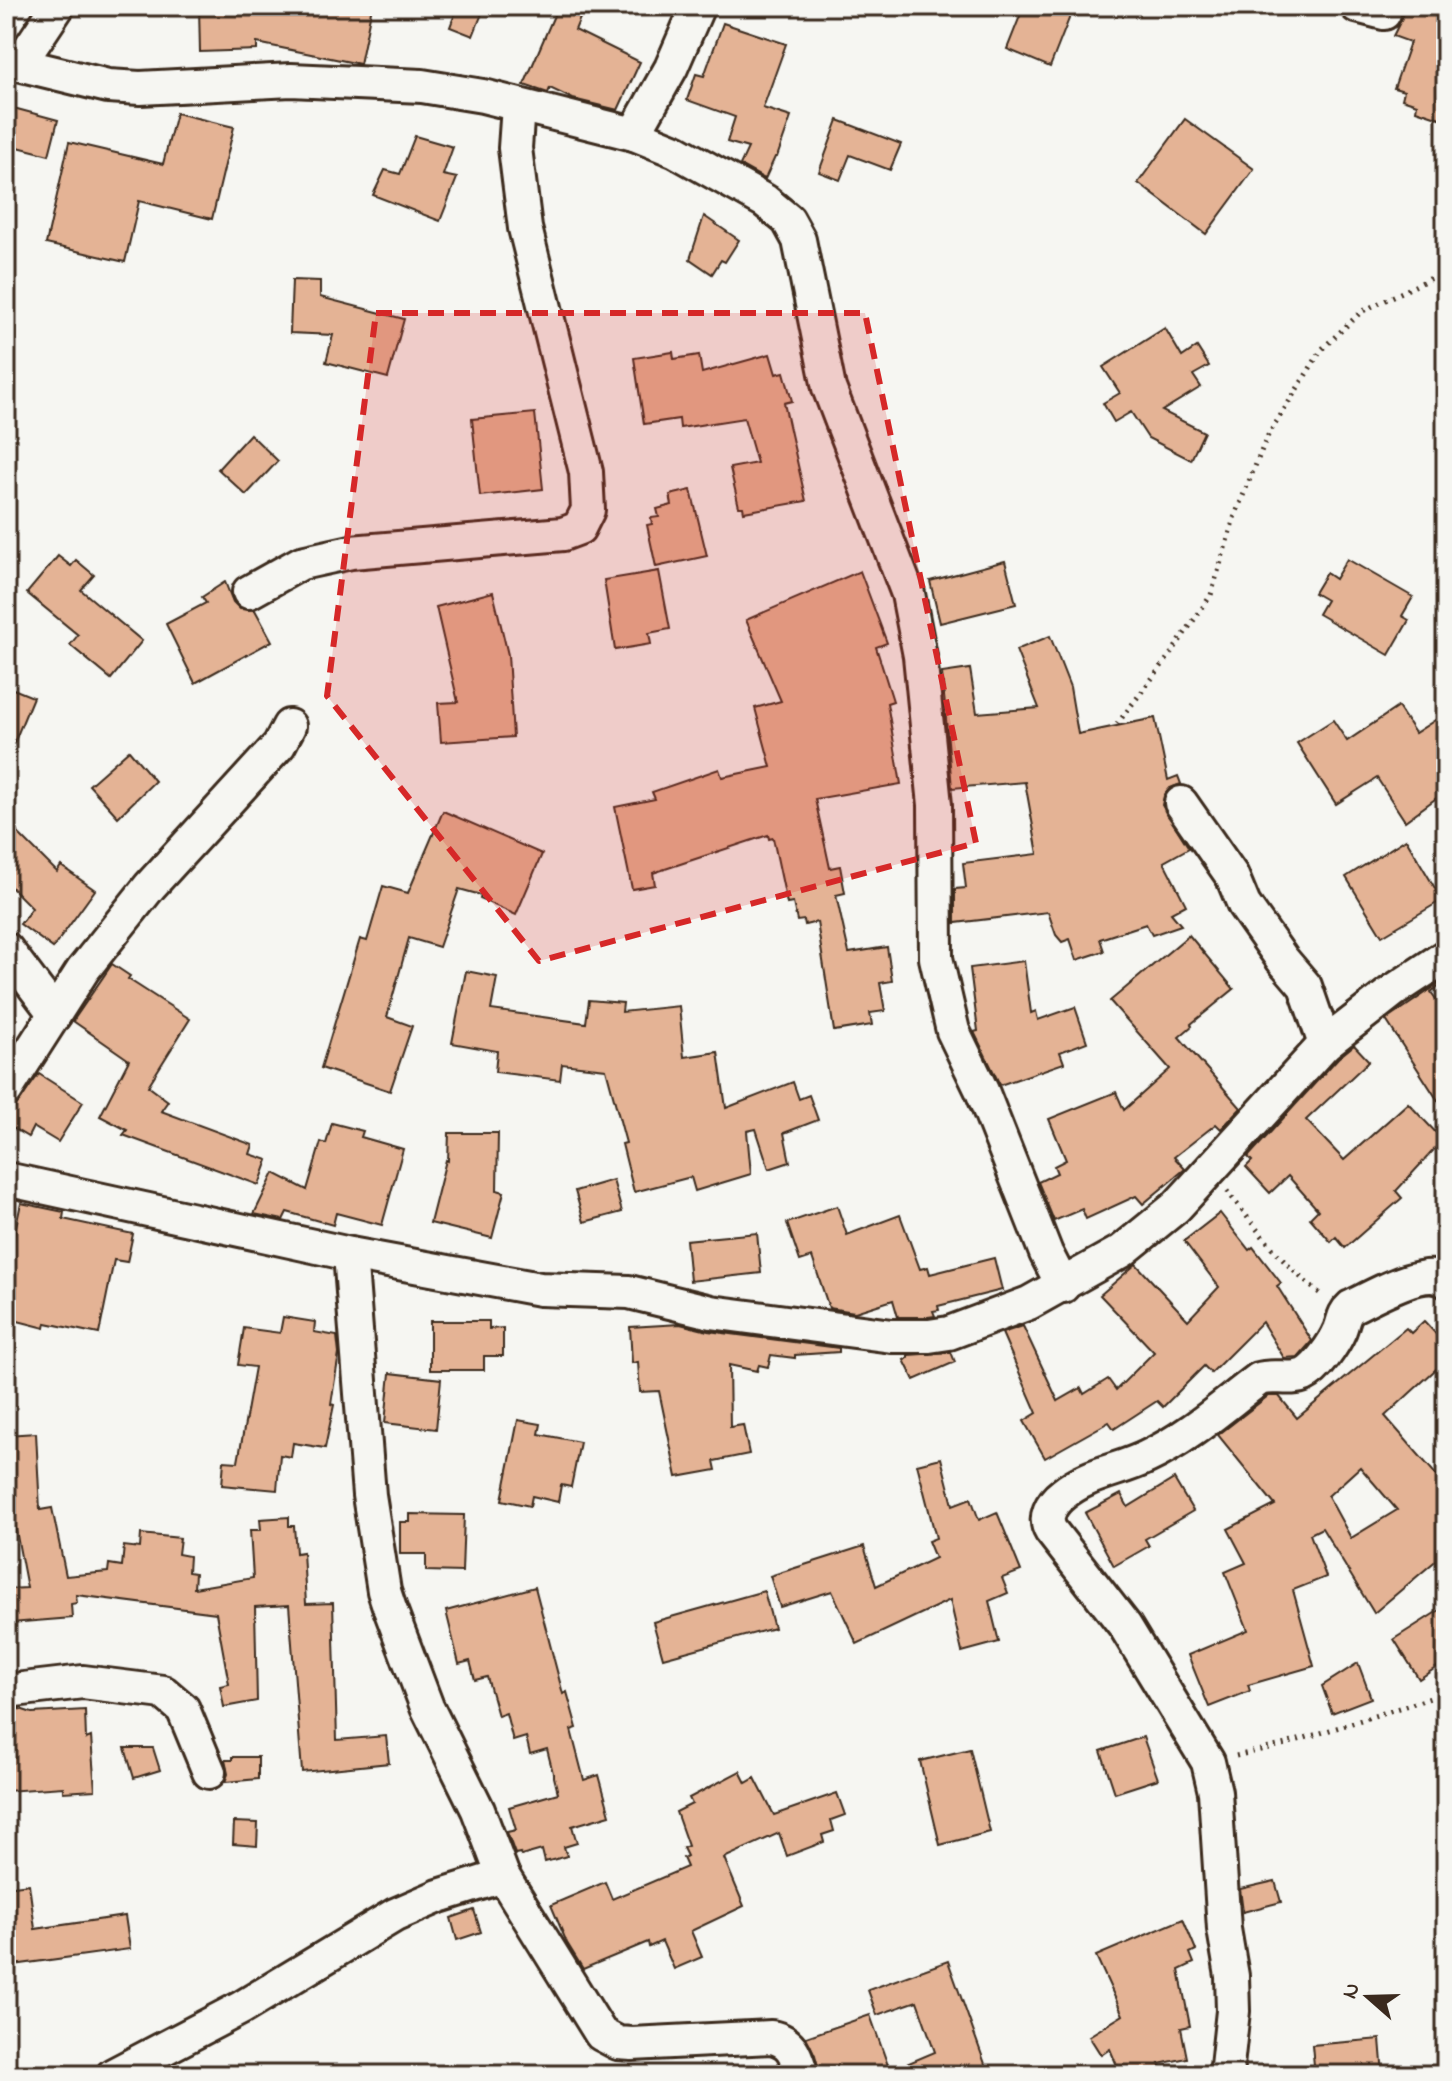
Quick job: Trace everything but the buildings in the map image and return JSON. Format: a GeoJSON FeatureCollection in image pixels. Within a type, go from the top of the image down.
{"type":"FeatureCollection","features":[{"type":"Feature","properties":{"kind":"street"},"geometry":{"type":"LineString","coordinates":[[58,6],[13,62],[108,86],[140,88],[291,80],[422,86],[483,96],[634,134],[676,151],[765,201],[788,220],[799,240],[829,388],[908,594],[920,656],[935,805],[936,958],[953,1031],[982,1091],[1046,1253],[1063,1286]]}},
{"type":"Feature","properties":{"kind":"street"},"geometry":{"type":"LineString","coordinates":[[634,134],[671,68],[698,6]]}},
{"type":"Feature","properties":{"kind":"street"},"geometry":{"type":"LineString","coordinates":[[249,592],[301,563],[351,552],[563,534],[579,528],[588,510],[586,472],[525,228],[515,148],[518,106]]}},
{"type":"Feature","properties":{"kind":"street"},"geometry":{"type":"LineString","coordinates":[[6,1090],[83,970],[150,886],[279,745],[289,726]]}},
{"type":"Feature","properties":{"kind":"street"},"geometry":{"type":"LineString","coordinates":[[1181,803],[1232,876],[1244,905],[1305,986],[1325,1044]]}},
{"type":"Feature","properties":{"kind":"street"},"geometry":{"type":"LineString","coordinates":[[6,949],[55,1014]]}},
{"type":"Feature","properties":{"kind":"street"},"geometry":{"type":"LineString","coordinates":[[6,1179],[350,1254],[540,1289],[629,1292],[711,1312],[892,1336],[949,1333],[1029,1303],[1122,1251],[1176,1207],[1325,1044],[1393,991],[1446,956]]}},
{"type":"Feature","properties":{"kind":"street"},"geometry":{"type":"LineString","coordinates":[[350,1254],[369,1495],[384,1591],[427,1707],[478,1810],[503,1876],[601,2034],[609,2040],[632,2044],[783,2039],[795,2052],[802,2075]]}},
{"type":"Feature","properties":{"kind":"street"},"geometry":{"type":"LineString","coordinates":[[1226,2075],[1233,2011],[1232,1976],[1224,1929],[1215,1792],[1208,1762],[1125,1626],[1048,1526],[1048,1514],[1060,1495],[1088,1478],[1147,1457],[1183,1436],[1259,1379],[1305,1375],[1329,1347],[1340,1329],[1345,1312],[1351,1307],[1427,1276],[1446,1281]]}},
{"type":"Feature","properties":{"kind":"street"},"geometry":{"type":"LineString","coordinates":[[6,1691],[83,1682],[163,1692],[183,1709],[209,1772]]}},
{"type":"Feature","properties":{"kind":"street"},"geometry":{"type":"LineString","coordinates":[[113,2075],[241,2008],[395,1915],[439,1896],[503,1876]]}},
{"type":"Feature","properties":{"kind":"path"},"geometry":{"type":"LineString","coordinates":[[1117,724],[1211,595],[1234,518],[1267,437],[1322,349],[1361,312],[1446,273]]}},
{"type":"Feature","properties":{"kind":"path"},"geometry":{"type":"LineString","coordinates":[[1208,1169],[1302,1280],[1345,1312]]}},
{"type":"Feature","properties":{"kind":"path"},"geometry":{"type":"LineString","coordinates":[[1208,1762],[1286,1744],[1446,1693]]}},
{"type":"Feature","properties":{"kind":"highlighted area"},"geometry":{"type":"Polygon","coordinates":[[[376,313],[865,313],[976,843],[539,961],[327,696],[376,313]]]}}]}
